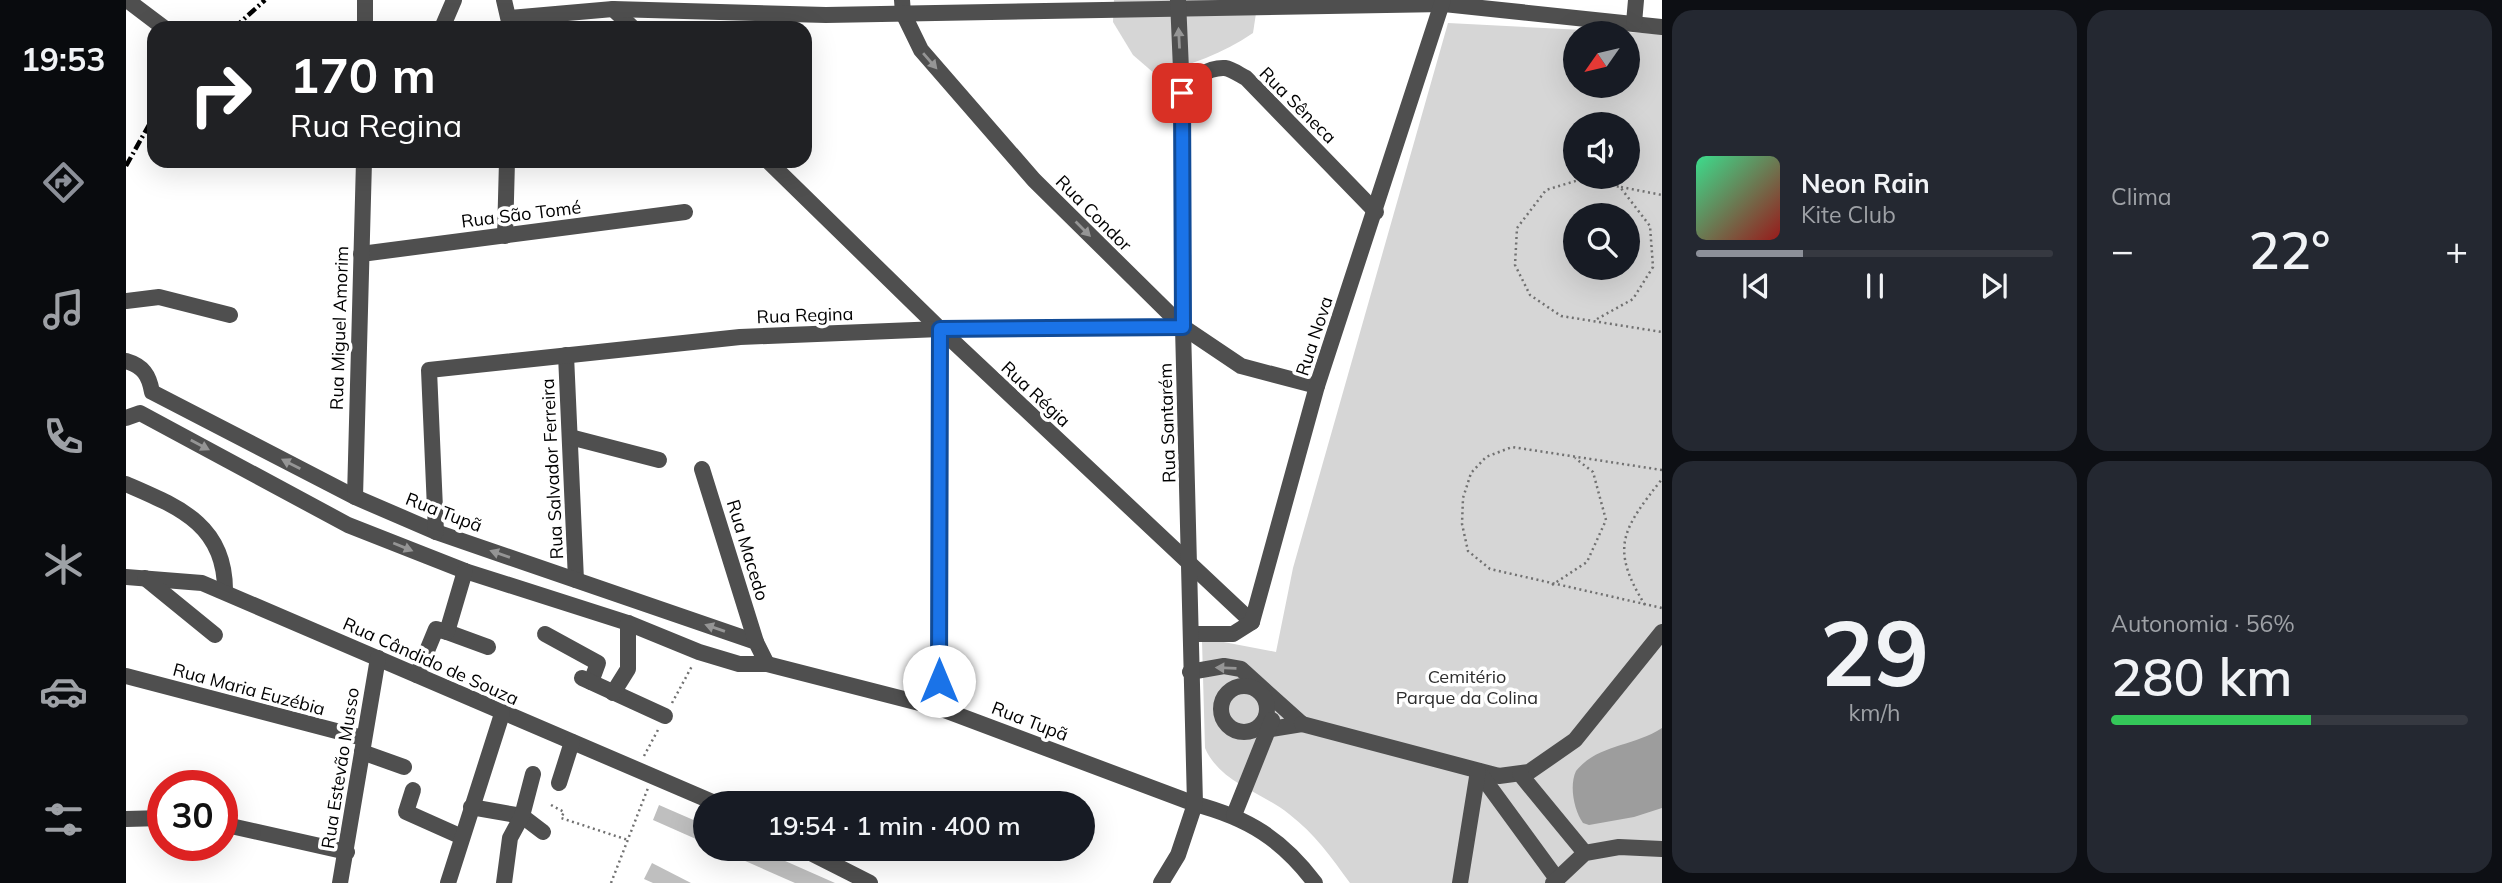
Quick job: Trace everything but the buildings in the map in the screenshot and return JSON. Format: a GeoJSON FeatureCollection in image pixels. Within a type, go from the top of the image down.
{"type":"FeatureCollection","features":[{"type":"Feature","properties":{"kind":"street"},"geometry":{"type":"LineString","coordinates":[[127,0],[155,21]]}},
{"type":"Feature","properties":{"kind":"street"},"geometry":{"type":"LineString","coordinates":[[365,0],[365,21]]}},
{"type":"Feature","properties":{"kind":"street"},"geometry":{"type":"LineString","coordinates":[[445,21],[454,0]]}},
{"type":"Feature","properties":{"kind":"street"},"geometry":{"type":"LineString","coordinates":[[503,0],[509,21]]}},
{"type":"Feature","properties":{"kind":"street"},"geometry":{"type":"LineString","coordinates":[[1634,21],[1636,0]]}},
{"type":"Feature","properties":{"kind":"street"},"geometry":{"type":"LineString","coordinates":[[525,21],[667,5],[902,7],[1444,2],[1617,21]]}},
{"type":"Feature","properties":{"kind":"street","name":"Rua Nova"},"geometry":{"type":"LineString","coordinates":[[1252,622],[1317,386],[1444,2]]}},
{"type":"Feature","properties":{"kind":"street","name":"Rua Santarém"},"geometry":{"type":"LineString","coordinates":[[1178,4],[1182,93],[1183,327],[1190,566],[1190,672],[1195,804]]}},
{"type":"Feature","properties":{"kind":"street","name":"Rua Condor"},"geometry":{"type":"LineString","coordinates":[[902,7],[922,50],[1034,180],[1183,327],[1241,366],[1317,386]]}},
{"type":"Feature","properties":{"kind":"street"},"geometry":{"type":"LineString","coordinates":[[613,9],[626,21]]}},
{"type":"Feature","properties":{"kind":"street"},"geometry":{"type":"LineString","coordinates":[[1640,24],[1662,27]]}},
{"type":"Feature","properties":{"kind":"street","name":"Rua Sêneca"},"geometry":{"type":"LineString","coordinates":[[1182,93],[1186,84],[1208,72],[1226,68],[1246,78],[1376,212]]}},
{"type":"Feature","properties":{"kind":"street","name":"Rua Miguel Amorim"},"geometry":{"type":"LineString","coordinates":[[355,497],[364,168]]}},
{"type":"Feature","properties":{"kind":"street"},"geometry":{"type":"LineString","coordinates":[[505,236],[507,168]]}},
{"type":"Feature","properties":{"kind":"street","name":"Rua Régia"},"geometry":{"type":"LineString","coordinates":[[775,168],[940,329],[1252,622]]}},
{"type":"Feature","properties":{"kind":"street","name":"Rua São Tomé"},"geometry":{"type":"LineString","coordinates":[[361,254],[685,212]]}},
{"type":"Feature","properties":{"kind":"street"},"geometry":{"type":"LineString","coordinates":[[126,301],[159,297],[230,315]]}},
{"type":"Feature","properties":{"kind":"street","name":"Rua Regina"},"geometry":{"type":"LineString","coordinates":[[436,532],[429,370],[740,337],[940,329],[1183,327]]}},
{"type":"Feature","properties":{"kind":"street"},"geometry":{"type":"LineString","coordinates":[[939,708],[940,329]]}},
{"type":"Feature","properties":{"kind":"street","name":"Rua Salvador Ferreira"},"geometry":{"type":"LineString","coordinates":[[566,355],[576,580]]}},
{"type":"Feature","properties":{"kind":"street","name":"Rua Tupã"},"geometry":{"type":"LineString","coordinates":[[126,361],[140,366],[149,378],[152,392],[355,497],[436,532],[756,642]]}},
{"type":"Feature","properties":{"kind":"street","name":"Rua Tupã"},"geometry":{"type":"LineString","coordinates":[[126,418],[140,413],[348,525],[465,570],[628,623],[699,652],[740,664],[768,664],[939,708],[1195,804],[1234,814],[1263,831],[1291,853],[1315,883]]}},
{"type":"Feature","properties":{"kind":"street"},"geometry":{"type":"LineString","coordinates":[[570,437],[659,460]]}},
{"type":"Feature","properties":{"kind":"street","name":"Rua Macedo"},"geometry":{"type":"LineString","coordinates":[[702,469],[756,642]]}},
{"type":"Feature","properties":{"kind":"street"},"geometry":{"type":"LineString","coordinates":[[126,484],[181,509],[204,530],[222,559],[225,593]]}},
{"type":"Feature","properties":{"kind":"street"},"geometry":{"type":"LineString","coordinates":[[447,632],[465,570]]}},
{"type":"Feature","properties":{"kind":"street","name":"Rua Cândido de Souza"},"geometry":{"type":"LineString","coordinates":[[126,577],[202,583],[417,675],[502,715],[693,793]]}},
{"type":"Feature","properties":{"kind":"street"},"geometry":{"type":"LineString","coordinates":[[145,578],[215,635]]}},
{"type":"Feature","properties":{"kind":"street"},"geometry":{"type":"LineString","coordinates":[[1191,634],[1233,634],[1252,622]]}},
{"type":"Feature","properties":{"kind":"street"},"geometry":{"type":"LineString","coordinates":[[612,693],[628,669],[628,623]]}},
{"type":"Feature","properties":{"kind":"street"},"geometry":{"type":"LineString","coordinates":[[417,675],[436,629],[488,646]]}},
{"type":"Feature","properties":{"kind":"street"},"geometry":{"type":"LineString","coordinates":[[1269,696],[1242,685],[1228,691],[1221,705],[1229,727],[1243,732],[1301,724],[1499,776],[1520,774],[1541,765],[1575,740],[1662,632]]}},
{"type":"Feature","properties":{"kind":"street"},"geometry":{"type":"LineString","coordinates":[[545,634],[598,663],[587,680],[666,716]]}},
{"type":"Feature","properties":{"kind":"street"},"geometry":{"type":"LineString","coordinates":[[756,642],[768,664]]}},
{"type":"Feature","properties":{"kind":"street","name":"Rua Estevão Musso"},"geometry":{"type":"LineString","coordinates":[[340,883],[378,658]]}},
{"type":"Feature","properties":{"kind":"street"},"geometry":{"type":"LineString","coordinates":[[1190,672],[1224,666],[1241,669],[1301,724]]}},
{"type":"Feature","properties":{"kind":"street","name":"Rua Maria Euzébia"},"geometry":{"type":"LineString","coordinates":[[126,676],[362,745],[404,767]]}},
{"type":"Feature","properties":{"kind":"street"},"geometry":{"type":"LineString","coordinates":[[1234,814],[1264,728],[1269,696]]}},
{"type":"Feature","properties":{"kind":"street"},"geometry":{"type":"LineString","coordinates":[[448,883],[502,715]]}},
{"type":"Feature","properties":{"kind":"street"},"geometry":{"type":"LineString","coordinates":[[559,783],[572,742]]}},
{"type":"Feature","properties":{"kind":"street"},"geometry":{"type":"LineString","coordinates":[[1478,771],[1555,881],[1586,853],[1619,847],[1662,849]]}},
{"type":"Feature","properties":{"kind":"street"},"geometry":{"type":"LineString","coordinates":[[1460,883],[1478,771]]}},
{"type":"Feature","properties":{"kind":"street"},"geometry":{"type":"LineString","coordinates":[[504,883],[510,838],[522,816],[533,774]]}},
{"type":"Feature","properties":{"kind":"street"},"geometry":{"type":"LineString","coordinates":[[1520,774],[1586,853]]}},
{"type":"Feature","properties":{"kind":"street"},"geometry":{"type":"LineString","coordinates":[[413,790],[406,812],[462,837]]}},
{"type":"Feature","properties":{"kind":"street"},"geometry":{"type":"LineString","coordinates":[[1161,883],[1178,855],[1195,804]]}},
{"type":"Feature","properties":{"kind":"street"},"geometry":{"type":"LineString","coordinates":[[471,807],[522,816],[543,832]]}},
{"type":"Feature","properties":{"kind":"street"},"geometry":{"type":"LineString","coordinates":[[126,819],[147,818]]}},
{"type":"Feature","properties":{"kind":"street"},"geometry":{"type":"LineString","coordinates":[[238,828],[347,852]]}},
{"type":"Feature","properties":{"kind":"street"},"geometry":{"type":"LineString","coordinates":[[827,861],[870,883]]}},
{"type":"Feature","properties":{"kind":"path"},"geometry":{"type":"LineString","coordinates":[[1563,185],[1546,190],[1517,228],[1515,265],[1530,295],[1561,316],[1597,319],[1662,332]]}},
{"type":"Feature","properties":{"kind":"path"},"geometry":{"type":"LineString","coordinates":[[1597,319],[1633,299],[1653,267],[1650,226],[1622,189]]}},
{"type":"Feature","properties":{"kind":"path"},"geometry":{"type":"LineString","coordinates":[[1630,189],[1662,195]]}},
{"type":"Feature","properties":{"kind":"path"},"geometry":{"type":"LineString","coordinates":[[1662,470],[1512,447],[1486,457],[1471,472],[1463,498],[1462,524],[1468,551],[1490,569],[1662,608]]}},
{"type":"Feature","properties":{"kind":"path"},"geometry":{"type":"LineString","coordinates":[[1552,585],[1587,562],[1606,520],[1593,472],[1574,457]]}},
{"type":"Feature","properties":{"kind":"path"},"geometry":{"type":"LineString","coordinates":[[1645,605],[1622,559],[1630,521],[1662,479]]}},
{"type":"Feature","properties":{"kind":"path"},"geometry":{"type":"LineString","coordinates":[[611,883],[653,775]]}},
{"type":"Feature","properties":{"kind":"path"},"geometry":{"type":"LineString","coordinates":[[551,805],[564,812],[561,818],[628,840]]}},
{"type":"Feature","properties":{"kind":"green space"},"geometry":{"type":"Polygon","coordinates":[[[1114,0],[1258,0],[1253,33],[1206,58],[1155,74],[1133,55],[1113,22],[1114,0]]]}},
{"type":"Feature","properties":{"kind":"green space","name":"Cemitério Parque da Colina"},"geometry":{"type":"Polygon","coordinates":[[[1448,23],[1563,29],[1563,98],[1640,98],[1640,33],[1662,34],[1662,883],[1350,883],[1307,830],[1278,806],[1242,786],[1221,770],[1205,748],[1202,641],[1208,639],[1276,652],[1293,568],[1448,23]]]}},
{"type":"Feature","properties":{"kind":"shaded area"},"geometry":{"type":"Polygon","coordinates":[[[1662,728],[1662,808],[1634,817],[1589,825],[1583,823],[1574,798],[1576,771],[1585,762],[1605,751],[1662,728]]]}},
{"type":"Feature","properties":{"kind":"railway"},"geometry":{"type":"LineString","coordinates":[[242,21],[265,0]]}},
{"type":"Feature","properties":{"kind":"railway"},"geometry":{"type":"LineString","coordinates":[[126,166],[147,128]]}},
{"type":"Feature","properties":{"kind":"route"},"geometry":{"type":"LineString","coordinates":[[939,681],[940,329],[1183,327],[1182,93]]}}]}
